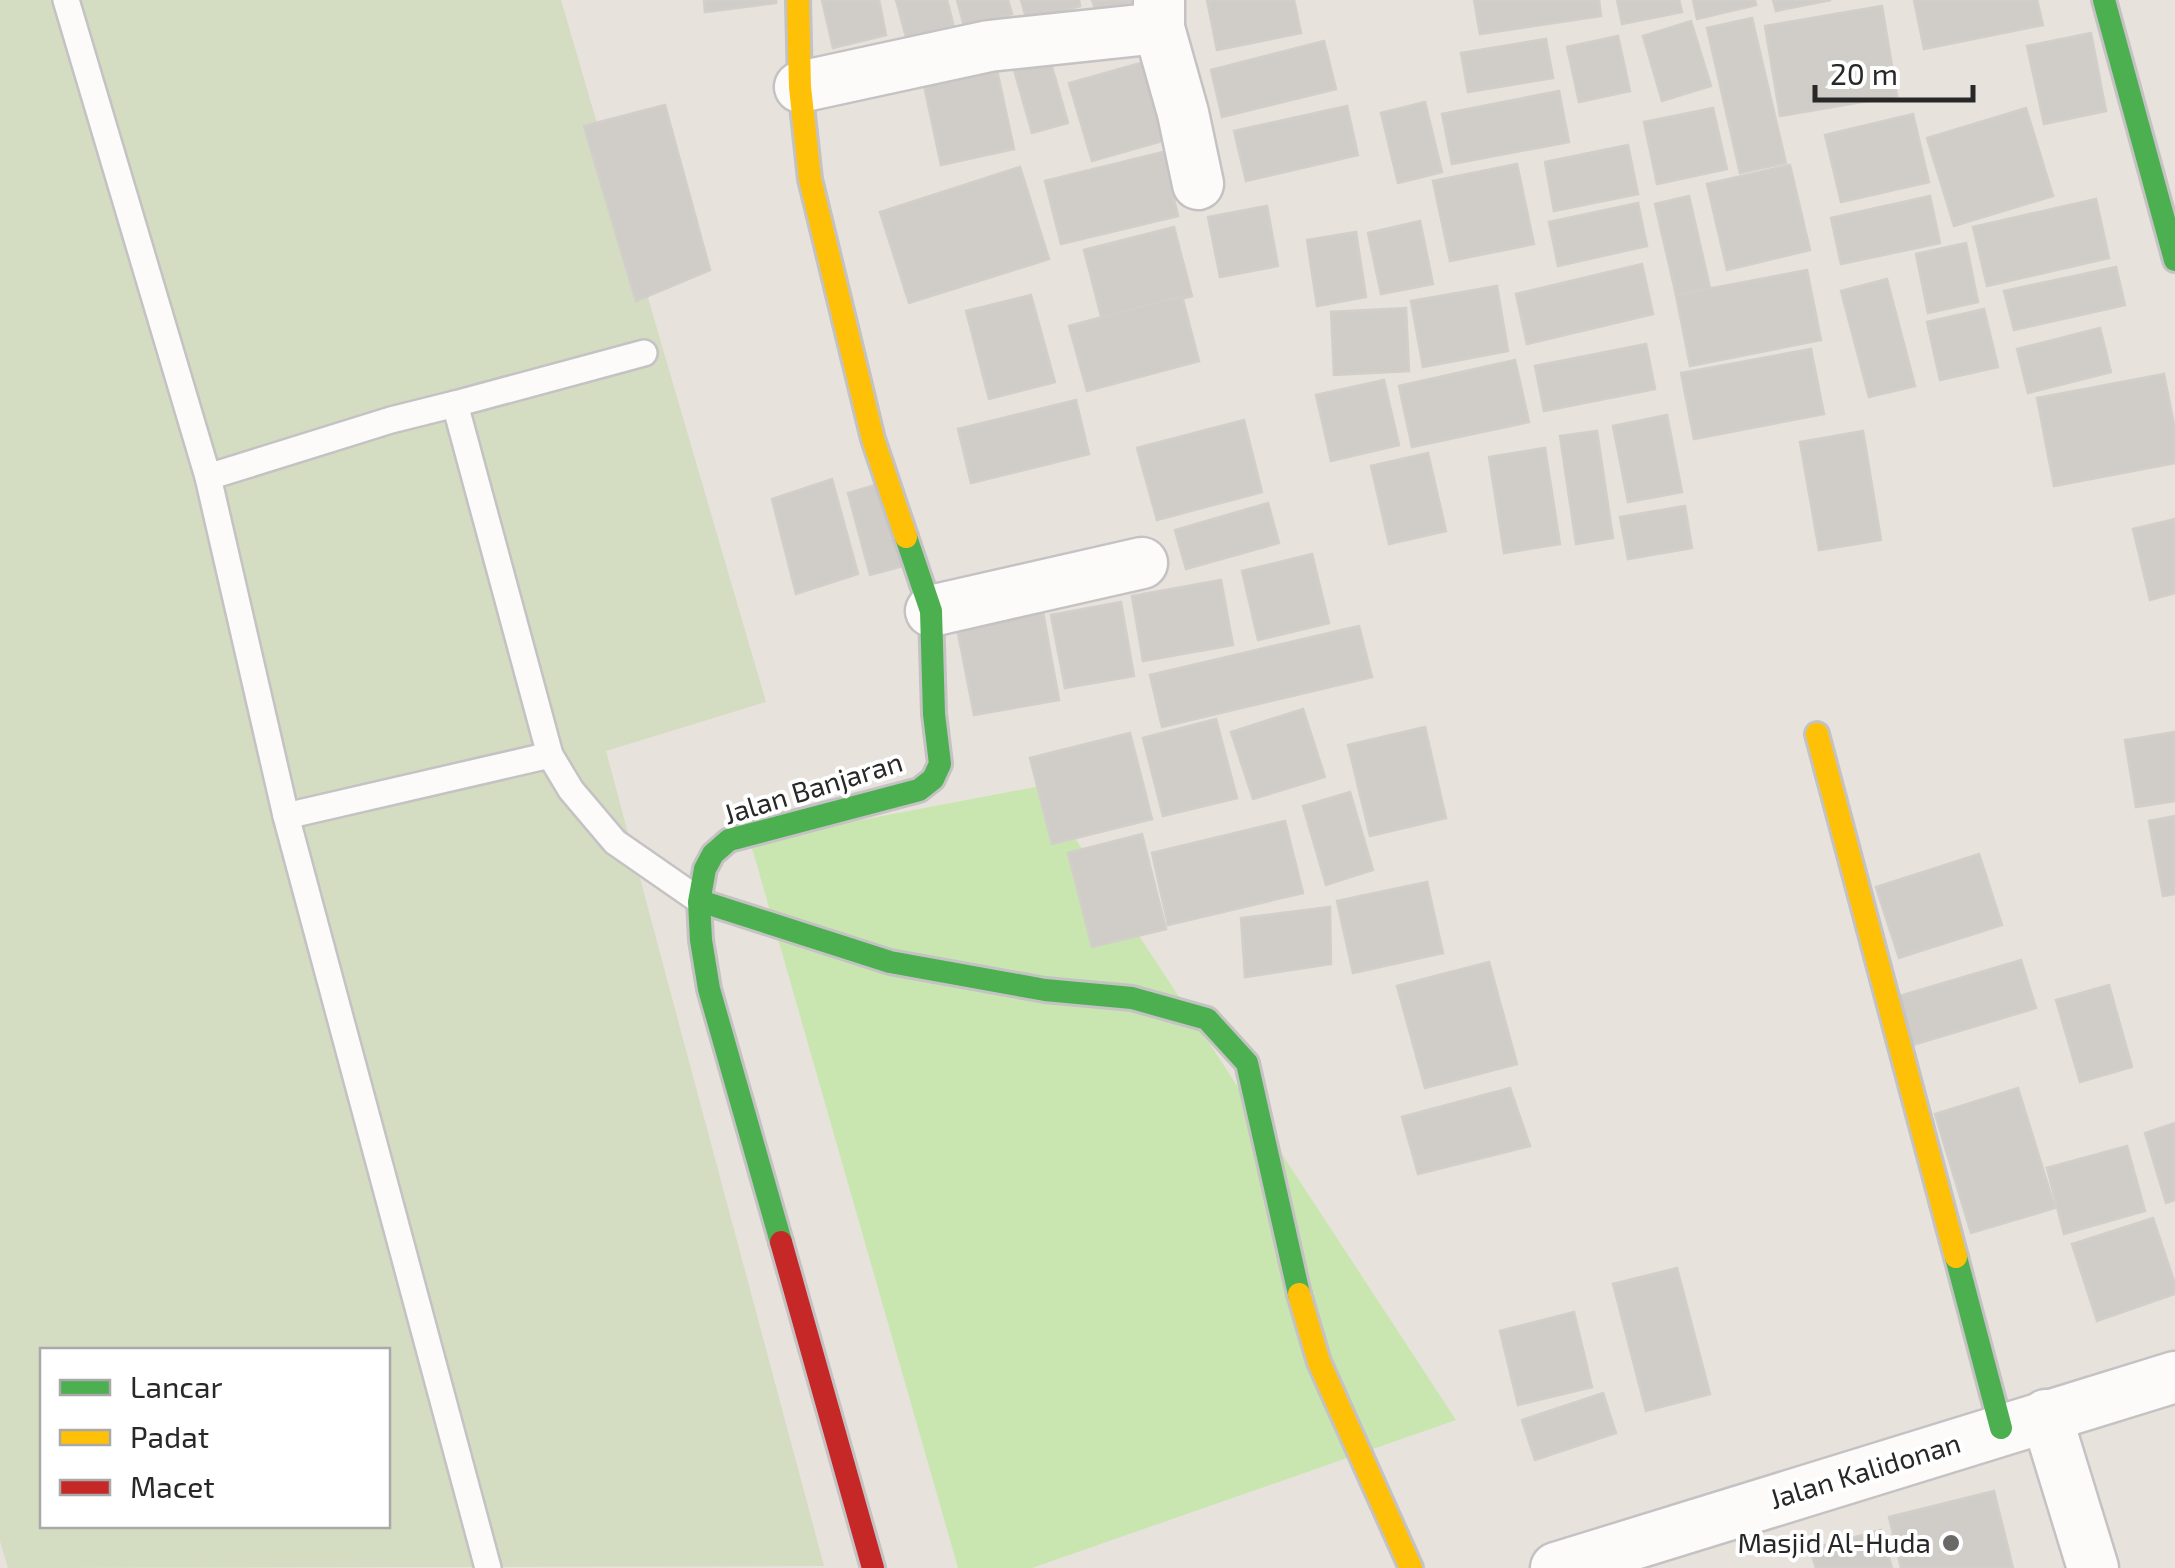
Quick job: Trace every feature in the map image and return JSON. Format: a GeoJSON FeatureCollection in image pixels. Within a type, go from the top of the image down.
{"type":"FeatureCollection","features":[{"type":"Feature","properties":{"kind":"street","name":"Jalan Banjaran"},"geometry":{"type":"LineString","coordinates":[[798,0],[800,87],[810,179],[872,439],[931,611],[934,714],[940,764],[933,779],[918,790],[730,840],[710,856],[700,901],[700,943],[709,990],[872,1568]]}},
{"type":"Feature","properties":{"kind":"street"},"geometry":{"type":"LineString","coordinates":[[2104,0],[2175,260]]}},
{"type":"Feature","properties":{"kind":"street"},"geometry":{"type":"LineString","coordinates":[[800,87],[1159,14],[1198,184]]}},
{"type":"Feature","properties":{"kind":"street"},"geometry":{"type":"LineString","coordinates":[[931,611],[1142,563]]}},
{"type":"Feature","properties":{"kind":"street"},"geometry":{"type":"LineString","coordinates":[[1817,734],[2024,1422],[2093,1568]]}},
{"type":"Feature","properties":{"kind":"street"},"geometry":{"type":"LineString","coordinates":[[700,901],[890,962],[1045,990],[1132,998],[1207,1019],[1247,1063],[1294,1276],[1319,1362],[1410,1568]]}},
{"type":"Feature","properties":{"kind":"street","name":"Jalan Kalidonan"},"geometry":{"type":"LineString","coordinates":[[1556,1568],[2175,1377]]}},
{"type":"Feature","properties":{"kind":"lane"},"geometry":{"type":"LineString","coordinates":[[66,0],[208,477],[286,816],[488,1568]]}},
{"type":"Feature","properties":{"kind":"lane"},"geometry":{"type":"LineString","coordinates":[[208,477],[390,420],[644,354]]}},
{"type":"Feature","properties":{"kind":"lane"},"geometry":{"type":"LineString","coordinates":[[455,404],[550,755],[571,790],[615,842],[700,901]]}},
{"type":"Feature","properties":{"kind":"lane"},"geometry":{"type":"LineString","coordinates":[[286,816],[550,755]]}},
{"type":"Feature","properties":{"kind":"green space"},"geometry":{"type":"Polygon","coordinates":[[[0,0],[561,0],[766,702],[606,751],[824,1566],[8,1568],[0,1541],[0,0]]]}},
{"type":"Feature","properties":{"kind":"green space"},"geometry":{"type":"Polygon","coordinates":[[[1041,786],[1456,1420],[1032,1568],[958,1568],[750,841],[1041,786]]]}},
{"type":"Feature","properties":{"kind":"building"},"geometry":{"type":"Polygon","coordinates":[[[704,0],[776,0],[776,3],[705,12],[704,0]]]}},
{"type":"Feature","properties":{"kind":"building"},"geometry":{"type":"Polygon","coordinates":[[[822,0],[879,0],[886,35],[833,48],[822,0]]]}},
{"type":"Feature","properties":{"kind":"building"},"geometry":{"type":"Polygon","coordinates":[[[896,0],[947,0],[956,35],[909,48],[896,0]]]}},
{"type":"Feature","properties":{"kind":"building"},"geometry":{"type":"Polygon","coordinates":[[[957,0],[1008,0],[1012,14],[964,26],[957,0]]]}},
{"type":"Feature","properties":{"kind":"building"},"geometry":{"type":"Polygon","coordinates":[[[1021,0],[1079,0],[1080,6],[1027,21],[1021,0]]]}},
{"type":"Feature","properties":{"kind":"building"},"geometry":{"type":"Polygon","coordinates":[[[1092,0],[1137,0],[1097,14],[1092,0]]]}},
{"type":"Feature","properties":{"kind":"building"},"geometry":{"type":"Polygon","coordinates":[[[1207,0],[1294,0],[1301,33],[1217,50],[1207,0]]]}},
{"type":"Feature","properties":{"kind":"building"},"geometry":{"type":"Polygon","coordinates":[[[1474,0],[1599,0],[1601,16],[1480,34],[1474,0]]]}},
{"type":"Feature","properties":{"kind":"building"},"geometry":{"type":"Polygon","coordinates":[[[1617,0],[1679,0],[1682,12],[1622,24],[1617,0]]]}},
{"type":"Feature","properties":{"kind":"building"},"geometry":{"type":"Polygon","coordinates":[[[1693,0],[1755,0],[1756,5],[1697,19],[1693,0]]]}},
{"type":"Feature","properties":{"kind":"building"},"geometry":{"type":"Polygon","coordinates":[[[1773,0],[1831,0],[1776,11],[1773,0]]]}},
{"type":"Feature","properties":{"kind":"building"},"geometry":{"type":"Polygon","coordinates":[[[1914,0],[2037,0],[2043,25],[1924,49],[1914,0]]]}},
{"type":"Feature","properties":{"kind":"building"},"geometry":{"type":"Polygon","coordinates":[[[1882,6],[1897,96],[1780,116],[1765,26],[1882,6]]]}},
{"type":"Feature","properties":{"kind":"building"},"geometry":{"type":"Polygon","coordinates":[[[1752,18],[1786,163],[1740,173],[1707,28],[1752,18]]]}},
{"type":"Feature","properties":{"kind":"building"},"geometry":{"type":"Polygon","coordinates":[[[1691,21],[1711,86],[1662,101],[1643,36],[1691,21]]]}},
{"type":"Feature","properties":{"kind":"building"},"geometry":{"type":"Polygon","coordinates":[[[2091,33],[2106,111],[2044,124],[2027,46],[2091,33]]]}},
{"type":"Feature","properties":{"kind":"building"},"geometry":{"type":"Polygon","coordinates":[[[1618,36],[1630,91],[1579,102],[1567,47],[1618,36]]]}},
{"type":"Feature","properties":{"kind":"building"},"geometry":{"type":"Polygon","coordinates":[[[1546,39],[1553,78],[1468,92],[1461,53],[1546,39]]]}},
{"type":"Feature","properties":{"kind":"building"},"geometry":{"type":"Polygon","coordinates":[[[1324,41],[1336,89],[1222,117],[1211,70],[1324,41]]]}},
{"type":"Feature","properties":{"kind":"building"},"geometry":{"type":"Polygon","coordinates":[[[1047,49],[1068,123],[1032,133],[1011,59],[1047,49]]]}},
{"type":"Feature","properties":{"kind":"building"},"geometry":{"type":"Polygon","coordinates":[[[995,61],[1014,149],[941,165],[922,76],[995,61]]]}},
{"type":"Feature","properties":{"kind":"building"},"geometry":{"type":"Polygon","coordinates":[[[1144,62],[1166,140],[1092,161],[1069,83],[1144,62]]]}},
{"type":"Feature","properties":{"kind":"building"},"geometry":{"type":"Polygon","coordinates":[[[1559,91],[1569,142],[1452,164],[1442,114],[1559,91]]]}},
{"type":"Feature","properties":{"kind":"building"},"geometry":{"type":"Polygon","coordinates":[[[1425,102],[1442,172],[1398,183],[1381,113],[1425,102]]]}},
{"type":"Feature","properties":{"kind":"building"},"geometry":{"type":"Polygon","coordinates":[[[665,105],[710,270],[636,301],[584,126],[665,105]]]}},
{"type":"Feature","properties":{"kind":"building"},"geometry":{"type":"Polygon","coordinates":[[[1347,106],[1358,155],[1246,181],[1234,131],[1347,106]]]}},
{"type":"Feature","properties":{"kind":"building"},"geometry":{"type":"Polygon","coordinates":[[[1713,108],[1727,169],[1657,184],[1644,122],[1713,108]]]}},
{"type":"Feature","properties":{"kind":"building"},"geometry":{"type":"Polygon","coordinates":[[[2026,108],[2053,196],[1954,226],[1927,138],[2026,108]]]}},
{"type":"Feature","properties":{"kind":"building"},"geometry":{"type":"Polygon","coordinates":[[[1913,114],[1929,182],[1841,202],[1825,135],[1913,114]]]}},
{"type":"Feature","properties":{"kind":"building"},"geometry":{"type":"Polygon","coordinates":[[[1628,145],[1638,194],[1554,211],[1545,162],[1628,145]]]}},
{"type":"Feature","properties":{"kind":"building"},"geometry":{"type":"Polygon","coordinates":[[[1163,152],[1178,216],[1061,244],[1045,181],[1163,152]]]}},
{"type":"Feature","properties":{"kind":"building"},"geometry":{"type":"Polygon","coordinates":[[[1517,164],[1534,244],[1450,261],[1433,181],[1517,164]]]}},
{"type":"Feature","properties":{"kind":"building"},"geometry":{"type":"Polygon","coordinates":[[[1790,165],[1810,250],[1727,270],[1707,184],[1790,165]]]}},
{"type":"Feature","properties":{"kind":"building"},"geometry":{"type":"Polygon","coordinates":[[[1020,167],[1049,259],[909,303],[880,212],[1020,167]]]}},
{"type":"Feature","properties":{"kind":"building"},"geometry":{"type":"Polygon","coordinates":[[[1689,196],[1710,288],[1676,295],[1655,204],[1689,196]]]}},
{"type":"Feature","properties":{"kind":"building"},"geometry":{"type":"Polygon","coordinates":[[[1930,196],[1940,243],[1841,264],[1831,218],[1930,196]]]}},
{"type":"Feature","properties":{"kind":"building"},"geometry":{"type":"Polygon","coordinates":[[[2096,199],[2109,258],[1987,286],[1973,227],[2096,199]]]}},
{"type":"Feature","properties":{"kind":"building"},"geometry":{"type":"Polygon","coordinates":[[[1638,203],[1647,246],[1558,266],[1549,222],[1638,203]]]}},
{"type":"Feature","properties":{"kind":"building"},"geometry":{"type":"Polygon","coordinates":[[[1267,206],[1278,266],[1220,277],[1208,217],[1267,206]]]}},
{"type":"Feature","properties":{"kind":"building"},"geometry":{"type":"Polygon","coordinates":[[[1420,221],[1433,284],[1381,294],[1368,233],[1420,221]]]}},
{"type":"Feature","properties":{"kind":"building"},"geometry":{"type":"Polygon","coordinates":[[[1174,227],[1192,296],[1102,320],[1084,250],[1174,227]]]}},
{"type":"Feature","properties":{"kind":"building"},"geometry":{"type":"Polygon","coordinates":[[[1356,232],[1366,297],[1317,306],[1307,240],[1356,232]]]}},
{"type":"Feature","properties":{"kind":"building"},"geometry":{"type":"Polygon","coordinates":[[[1966,243],[1978,302],[1928,313],[1916,254],[1966,243]]]}},
{"type":"Feature","properties":{"kind":"building"},"geometry":{"type":"Polygon","coordinates":[[[1642,264],[1653,314],[1527,344],[1516,294],[1642,264]]]}},
{"type":"Feature","properties":{"kind":"building"},"geometry":{"type":"Polygon","coordinates":[[[2116,267],[2125,305],[2014,330],[2004,291],[2116,267]]]}},
{"type":"Feature","properties":{"kind":"building"},"geometry":{"type":"Polygon","coordinates":[[[1807,270],[1821,340],[1690,366],[1676,295],[1807,270]]]}},
{"type":"Feature","properties":{"kind":"building"},"geometry":{"type":"Polygon","coordinates":[[[1887,279],[1915,386],[1869,397],[1841,291],[1887,279]]]}},
{"type":"Feature","properties":{"kind":"building"},"geometry":{"type":"Polygon","coordinates":[[[1497,286],[1508,351],[1423,367],[1411,301],[1497,286]]]}},
{"type":"Feature","properties":{"kind":"building"},"geometry":{"type":"Polygon","coordinates":[[[1031,295],[1055,382],[989,399],[966,311],[1031,295]]]}},
{"type":"Feature","properties":{"kind":"building"},"geometry":{"type":"Polygon","coordinates":[[[1182,296],[1199,361],[1087,391],[1069,326],[1182,296]]]}},
{"type":"Feature","properties":{"kind":"building"},"geometry":{"type":"Polygon","coordinates":[[[1406,308],[1409,371],[1334,375],[1331,312],[1406,308]]]}},
{"type":"Feature","properties":{"kind":"building"},"geometry":{"type":"Polygon","coordinates":[[[1984,309],[1998,367],[1940,380],[1927,322],[1984,309]]]}},
{"type":"Feature","properties":{"kind":"building"},"geometry":{"type":"Polygon","coordinates":[[[2100,328],[2111,372],[2028,393],[2017,349],[2100,328]]]}},
{"type":"Feature","properties":{"kind":"building"},"geometry":{"type":"Polygon","coordinates":[[[1646,344],[1655,389],[1544,411],[1535,366],[1646,344]]]}},
{"type":"Feature","properties":{"kind":"building"},"geometry":{"type":"Polygon","coordinates":[[[1811,349],[1824,414],[1694,439],[1681,373],[1811,349]]]}},
{"type":"Feature","properties":{"kind":"building"},"geometry":{"type":"Polygon","coordinates":[[[1515,360],[1529,422],[1412,447],[1399,386],[1515,360]]]}},
{"type":"Feature","properties":{"kind":"building"},"geometry":{"type":"Polygon","coordinates":[[[2164,374],[2175,430],[2175,463],[2054,486],[2037,398],[2164,374]]]}},
{"type":"Feature","properties":{"kind":"building"},"geometry":{"type":"Polygon","coordinates":[[[1384,380],[1399,445],[1331,461],[1316,395],[1384,380]]]}},
{"type":"Feature","properties":{"kind":"building"},"geometry":{"type":"Polygon","coordinates":[[[1076,400],[1089,454],[971,483],[958,429],[1076,400]]]}},
{"type":"Feature","properties":{"kind":"building"},"geometry":{"type":"Polygon","coordinates":[[[1667,415],[1682,492],[1628,502],[1613,426],[1667,415]]]}},
{"type":"Feature","properties":{"kind":"building"},"geometry":{"type":"Polygon","coordinates":[[[1244,420],[1262,492],[1157,520],[1137,448],[1244,420]]]}},
{"type":"Feature","properties":{"kind":"building"},"geometry":{"type":"Polygon","coordinates":[[[1597,431],[1613,538],[1576,544],[1560,436],[1597,431]]]}},
{"type":"Feature","properties":{"kind":"building"},"geometry":{"type":"Polygon","coordinates":[[[1863,431],[1881,540],[1819,550],[1800,442],[1863,431]]]}},
{"type":"Feature","properties":{"kind":"building"},"geometry":{"type":"Polygon","coordinates":[[[1545,448],[1560,544],[1504,553],[1489,457],[1545,448]]]}},
{"type":"Feature","properties":{"kind":"building"},"geometry":{"type":"Polygon","coordinates":[[[1428,453],[1446,531],[1389,544],[1371,466],[1428,453]]]}},
{"type":"Feature","properties":{"kind":"building"},"geometry":{"type":"Polygon","coordinates":[[[832,479],[858,574],[796,594],[772,499],[832,479]]]}},
{"type":"Feature","properties":{"kind":"building"},"geometry":{"type":"Polygon","coordinates":[[[875,485],[907,565],[870,575],[848,493],[875,485]]]}},
{"type":"Feature","properties":{"kind":"building"},"geometry":{"type":"Polygon","coordinates":[[[1268,503],[1279,543],[1186,569],[1175,530],[1268,503]]]}},
{"type":"Feature","properties":{"kind":"building"},"geometry":{"type":"Polygon","coordinates":[[[1685,506],[1692,548],[1628,559],[1620,517],[1685,506]]]}},
{"type":"Feature","properties":{"kind":"building"},"geometry":{"type":"Polygon","coordinates":[[[2175,519],[2175,593],[2150,600],[2133,529],[2175,519]]]}},
{"type":"Feature","properties":{"kind":"building"},"geometry":{"type":"Polygon","coordinates":[[[1312,554],[1329,623],[1258,640],[1242,571],[1312,554]]]}},
{"type":"Feature","properties":{"kind":"building"},"geometry":{"type":"Polygon","coordinates":[[[1221,580],[1233,645],[1143,661],[1132,596],[1221,580]]]}},
{"type":"Feature","properties":{"kind":"building"},"geometry":{"type":"Polygon","coordinates":[[[1121,602],[1134,676],[1065,688],[1051,615],[1121,602]]]}},
{"type":"Feature","properties":{"kind":"building"},"geometry":{"type":"Polygon","coordinates":[[[1043,612],[1059,700],[974,715],[957,628],[1043,612]]]}},
{"type":"Feature","properties":{"kind":"building"},"geometry":{"type":"Polygon","coordinates":[[[1359,626],[1372,677],[1162,727],[1150,675],[1359,626]]]}},
{"type":"Feature","properties":{"kind":"building"},"geometry":{"type":"Polygon","coordinates":[[[1303,709],[1325,777],[1253,799],[1231,732],[1303,709]]]}},
{"type":"Feature","properties":{"kind":"building"},"geometry":{"type":"Polygon","coordinates":[[[1216,719],[1237,798],[1163,816],[1143,738],[1216,719]]]}},
{"type":"Feature","properties":{"kind":"building"},"geometry":{"type":"Polygon","coordinates":[[[1425,727],[1446,818],[1370,836],[1348,745],[1425,727]]]}},
{"type":"Feature","properties":{"kind":"building"},"geometry":{"type":"Polygon","coordinates":[[[2175,732],[2175,801],[2136,807],[2125,740],[2175,732]]]}},
{"type":"Feature","properties":{"kind":"building"},"geometry":{"type":"Polygon","coordinates":[[[1130,733],[1152,819],[1052,844],[1030,758],[1130,733]]]}},
{"type":"Feature","properties":{"kind":"building"},"geometry":{"type":"Polygon","coordinates":[[[1350,792],[1373,870],[1326,885],[1303,806],[1350,792]]]}},
{"type":"Feature","properties":{"kind":"building"},"geometry":{"type":"Polygon","coordinates":[[[2175,816],[2175,894],[2163,896],[2149,821],[2175,816]]]}},
{"type":"Feature","properties":{"kind":"building"},"geometry":{"type":"Polygon","coordinates":[[[1285,821],[1303,893],[1168,925],[1152,853],[1285,821]]]}},
{"type":"Feature","properties":{"kind":"building"},"geometry":{"type":"Polygon","coordinates":[[[1142,834],[1166,929],[1092,947],[1068,853],[1142,834]]]}},
{"type":"Feature","properties":{"kind":"building"},"geometry":{"type":"Polygon","coordinates":[[[1979,854],[2002,925],[1899,958],[1876,887],[1979,854]]]}},
{"type":"Feature","properties":{"kind":"building"},"geometry":{"type":"Polygon","coordinates":[[[1427,882],[1443,953],[1353,973],[1337,901],[1427,882]]]}},
{"type":"Feature","properties":{"kind":"building"},"geometry":{"type":"Polygon","coordinates":[[[1330,907],[1331,964],[1245,977],[1241,918],[1330,907]]]}},
{"type":"Feature","properties":{"kind":"building"},"geometry":{"type":"Polygon","coordinates":[[[2021,960],[2036,1008],[1913,1045],[1899,996],[2021,960]]]}},
{"type":"Feature","properties":{"kind":"building"},"geometry":{"type":"Polygon","coordinates":[[[1489,962],[1517,1064],[1425,1088],[1397,986],[1489,962]]]}},
{"type":"Feature","properties":{"kind":"building"},"geometry":{"type":"Polygon","coordinates":[[[2109,985],[2132,1067],[2080,1082],[2056,1000],[2109,985]]]}},
{"type":"Feature","properties":{"kind":"building"},"geometry":{"type":"Polygon","coordinates":[[[1510,1088],[1530,1146],[1418,1174],[1402,1117],[1510,1088]]]}},
{"type":"Feature","properties":{"kind":"building"},"geometry":{"type":"Polygon","coordinates":[[[2018,1088],[2055,1208],[1971,1233],[1935,1114],[2018,1088]]]}},
{"type":"Feature","properties":{"kind":"building"},"geometry":{"type":"Polygon","coordinates":[[[2175,1123],[2175,1200],[2166,1203],[2145,1133],[2175,1123]]]}},
{"type":"Feature","properties":{"kind":"building"},"geometry":{"type":"Polygon","coordinates":[[[2127,1146],[2145,1211],[2064,1234],[2047,1168],[2127,1146]]]}},
{"type":"Feature","properties":{"kind":"building"},"geometry":{"type":"Polygon","coordinates":[[[2153,1218],[2175,1294],[2097,1321],[2072,1244],[2153,1218]]]}},
{"type":"Feature","properties":{"kind":"building"},"geometry":{"type":"Polygon","coordinates":[[[1677,1268],[1710,1394],[1646,1411],[1613,1284],[1677,1268]]]}},
{"type":"Feature","properties":{"kind":"building"},"geometry":{"type":"Polygon","coordinates":[[[1574,1312],[1592,1387],[1518,1405],[1500,1331],[1574,1312]]]}},
{"type":"Feature","properties":{"kind":"building"},"geometry":{"type":"Polygon","coordinates":[[[1603,1393],[1616,1433],[1535,1460],[1522,1420],[1603,1393]]]}},
{"type":"Feature","properties":{"kind":"building","name":"Masjid Al-Huda"},"geometry":{"type":"Polygon","coordinates":[[[1994,1491],[2013,1568],[1901,1568],[1889,1517],[1994,1491]]]}},
{"type":"Feature","properties":{"kind":"building"},"geometry":{"type":"Polygon","coordinates":[[[1881,1530],[1892,1568],[1816,1568],[1810,1549],[1881,1530]]]}},
{"type":"Feature","properties":{"kind":"traffic: fast"},"geometry":{"type":"LineString","coordinates":[[2104,0],[2175,260]]}},
{"type":"Feature","properties":{"kind":"traffic: fast"},"geometry":{"type":"LineString","coordinates":[[781,1242],[709,989],[699,902],[705,869],[713,854],[729,840],[919,790],[933,779],[940,764],[934,714],[931,611],[906,537]]}},
{"type":"Feature","properties":{"kind":"traffic: fast"},"geometry":{"type":"LineString","coordinates":[[700,901],[890,962],[1045,990],[1132,998],[1207,1019],[1247,1063],[1299,1294]]}},
{"type":"Feature","properties":{"kind":"traffic: fast"},"geometry":{"type":"LineString","coordinates":[[1956,1257],[2001,1428]]}},
{"type":"Feature","properties":{"kind":"traffic: slow"},"geometry":{"type":"LineString","coordinates":[[798,0],[800,87],[810,179],[873,439],[906,537]]}},
{"type":"Feature","properties":{"kind":"traffic: slow"},"geometry":{"type":"LineString","coordinates":[[1817,734],[1956,1257]]}},
{"type":"Feature","properties":{"kind":"traffic: slow"},"geometry":{"type":"LineString","coordinates":[[1299,1294],[1319,1362],[1411,1568]]}},
{"type":"Feature","properties":{"kind":"traffic: jam"},"geometry":{"type":"LineString","coordinates":[[781,1242],[873,1568]]}},
{"type":"Feature","properties":{"kind":"place","name":"Masjid Al-Huda"},"geometry":{"type":"Point","coordinates":[1951,1543]}}]}
